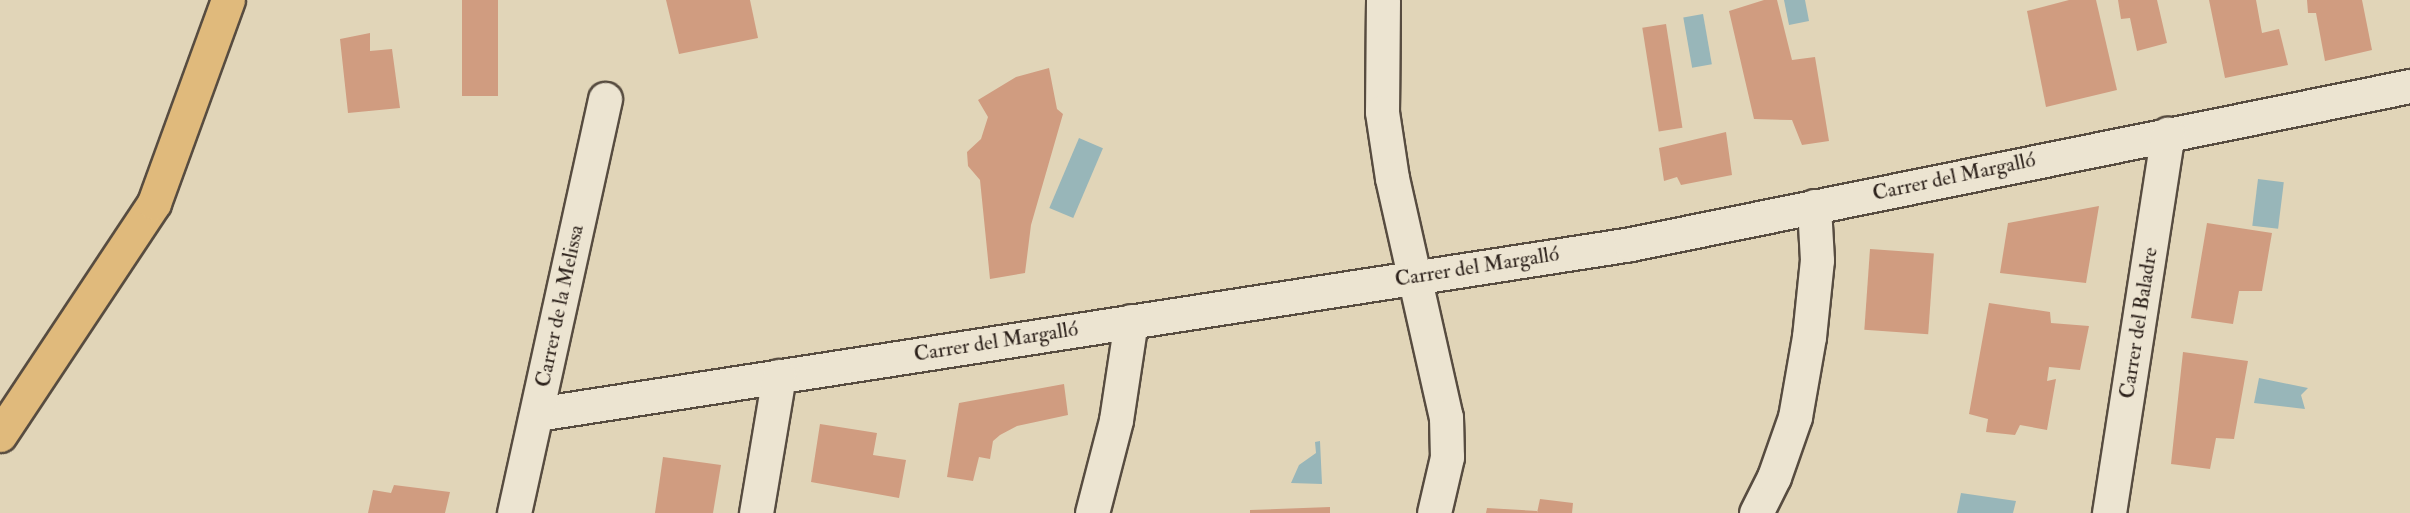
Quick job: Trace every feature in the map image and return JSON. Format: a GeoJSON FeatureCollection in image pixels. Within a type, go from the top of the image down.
{"type":"FeatureCollection","features":[{"type":"Feature","properties":{"kind":"main road"},"geometry":{"type":"LineString","coordinates":[[0,435],[154,203],[228,0]]}},
{"type":"Feature","properties":{"kind":"street"},"geometry":{"type":"LineString","coordinates":[[1383,0],[1382,112],[1414,277],[1446,417],[1447,457],[1434,513]]}},
{"type":"Feature","properties":{"kind":"street","name":"Carrer del Margalló"},"geometry":{"type":"LineString","coordinates":[[537,414],[1631,244],[2410,86]]}},
{"type":"Feature","properties":{"kind":"street","name":"Carrer de la Melissa"},"geometry":{"type":"LineString","coordinates":[[514,513],[605,99]]}},
{"type":"Feature","properties":{"kind":"street","name":"Carrer del Baladre"},"geometry":{"type":"LineString","coordinates":[[2109,513],[2168,134]]}},
{"type":"Feature","properties":{"kind":"street"},"geometry":{"type":"LineString","coordinates":[[1756,513],[1774,477],[1795,417],[1809,337],[1817,260],[1814,206]]}},
{"type":"Feature","properties":{"kind":"street"},"geometry":{"type":"LineString","coordinates":[[1092,513],[1116,420],[1131,321]]}},
{"type":"Feature","properties":{"kind":"street"},"geometry":{"type":"LineString","coordinates":[[756,513],[779,376]]}},
{"type":"Feature","properties":{"kind":"water"},"geometry":{"type":"Polygon","coordinates":[[[1784,0],[1805,0],[1809,21],[1789,25],[1784,0]]]}},
{"type":"Feature","properties":{"kind":"water"},"geometry":{"type":"Polygon","coordinates":[[[1703,14],[1712,64],[1692,68],[1683,17],[1703,14]]]}},
{"type":"Feature","properties":{"kind":"water"},"geometry":{"type":"Polygon","coordinates":[[[1079,138],[1103,148],[1073,218],[1049,208],[1079,138]]]}},
{"type":"Feature","properties":{"kind":"water"},"geometry":{"type":"Polygon","coordinates":[[[2258,179],[2284,182],[2278,229],[2252,226],[2258,179]]]}},
{"type":"Feature","properties":{"kind":"water"},"geometry":{"type":"Polygon","coordinates":[[[2259,378],[2308,388],[2301,395],[2305,409],[2254,403],[2259,378]]]}},
{"type":"Feature","properties":{"kind":"water"},"geometry":{"type":"Polygon","coordinates":[[[1320,441],[1322,484],[1291,483],[1299,465],[1316,453],[1315,442],[1320,441]]]}},
{"type":"Feature","properties":{"kind":"water"},"geometry":{"type":"Polygon","coordinates":[[[1961,493],[2016,501],[2013,513],[1957,513],[1961,493]]]}},
{"type":"Feature","properties":{"kind":"building"},"geometry":{"type":"Polygon","coordinates":[[[462,0],[498,0],[498,96],[462,96],[462,0]]]}},
{"type":"Feature","properties":{"kind":"building"},"geometry":{"type":"Polygon","coordinates":[[[666,0],[750,0],[758,38],[679,54],[666,0]]]}},
{"type":"Feature","properties":{"kind":"building"},"geometry":{"type":"Polygon","coordinates":[[[1764,0],[1777,0],[1792,60],[1815,57],[1829,141],[1802,145],[1792,120],[1754,119],[1729,11],[1764,0]]]}},
{"type":"Feature","properties":{"kind":"building"},"geometry":{"type":"Polygon","coordinates":[[[2069,0],[2096,0],[2117,90],[2046,107],[2027,11],[2069,0]]]}},
{"type":"Feature","properties":{"kind":"building"},"geometry":{"type":"Polygon","coordinates":[[[2118,0],[2157,0],[2167,43],[2137,51],[2130,18],[2121,19],[2118,0]]]}},
{"type":"Feature","properties":{"kind":"building"},"geometry":{"type":"Polygon","coordinates":[[[2209,0],[2256,0],[2262,33],[2279,29],[2288,65],[2225,78],[2209,0]]]}},
{"type":"Feature","properties":{"kind":"building"},"geometry":{"type":"Polygon","coordinates":[[[2307,0],[2362,0],[2372,50],[2325,61],[2316,13],[2308,13],[2307,0]]]}},
{"type":"Feature","properties":{"kind":"building"},"geometry":{"type":"Polygon","coordinates":[[[1666,24],[1682,128],[1659,131],[1642,28],[1666,24]]]}},
{"type":"Feature","properties":{"kind":"building"},"geometry":{"type":"Polygon","coordinates":[[[370,33],[370,51],[392,49],[400,108],[348,113],[340,39],[370,33]]]}},
{"type":"Feature","properties":{"kind":"building"},"geometry":{"type":"Polygon","coordinates":[[[1049,68],[1057,109],[1063,114],[1031,225],[1025,273],[990,279],[980,180],[968,166],[967,152],[981,139],[988,117],[978,100],[1016,77],[1049,68]]]}},
{"type":"Feature","properties":{"kind":"building"},"geometry":{"type":"Polygon","coordinates":[[[1726,132],[1732,175],[1681,185],[1677,177],[1664,181],[1659,148],[1726,132]]]}},
{"type":"Feature","properties":{"kind":"building"},"geometry":{"type":"Polygon","coordinates":[[[2099,206],[2086,283],[2000,273],[2008,223],[2099,206]]]}},
{"type":"Feature","properties":{"kind":"building"},"geometry":{"type":"Polygon","coordinates":[[[2207,223],[2272,233],[2262,291],[2239,291],[2233,324],[2191,318],[2207,223]]]}},
{"type":"Feature","properties":{"kind":"building"},"geometry":{"type":"Polygon","coordinates":[[[1870,249],[1934,253],[1928,334],[1864,330],[1870,249]]]}},
{"type":"Feature","properties":{"kind":"building"},"geometry":{"type":"Polygon","coordinates":[[[1989,303],[2050,312],[2051,323],[2089,326],[2080,370],[2049,367],[2047,381],[2056,379],[2047,430],[2020,425],[2015,435],[1986,432],[1988,419],[1969,414],[1989,303]]]}},
{"type":"Feature","properties":{"kind":"building"},"geometry":{"type":"Polygon","coordinates":[[[2183,352],[2248,361],[2234,439],[2216,438],[2210,469],[2171,464],[2183,352]]]}},
{"type":"Feature","properties":{"kind":"building"},"geometry":{"type":"Polygon","coordinates":[[[1064,384],[1068,415],[1017,426],[1000,435],[993,441],[990,459],[979,457],[973,481],[947,477],[959,403],[1064,384]]]}},
{"type":"Feature","properties":{"kind":"building"},"geometry":{"type":"Polygon","coordinates":[[[820,424],[877,433],[873,455],[906,460],[899,498],[811,482],[820,424]]]}},
{"type":"Feature","properties":{"kind":"building"},"geometry":{"type":"Polygon","coordinates":[[[663,457],[721,465],[713,513],[655,513],[663,457]]]}},
{"type":"Feature","properties":{"kind":"building"},"geometry":{"type":"Polygon","coordinates":[[[394,485],[450,492],[445,513],[368,513],[373,490],[391,493],[394,485]]]}},
{"type":"Feature","properties":{"kind":"building"},"geometry":{"type":"Polygon","coordinates":[[[1540,499],[1573,503],[1572,513],[1537,513],[1540,499]]]}},
{"type":"Feature","properties":{"kind":"building"},"geometry":{"type":"Polygon","coordinates":[[[1330,507],[1330,513],[1250,513],[1250,510],[1330,507]]]}},
{"type":"Feature","properties":{"kind":"building"},"geometry":{"type":"Polygon","coordinates":[[[1487,508],[1537,511],[1537,513],[1486,513],[1487,508]]]}}]}
